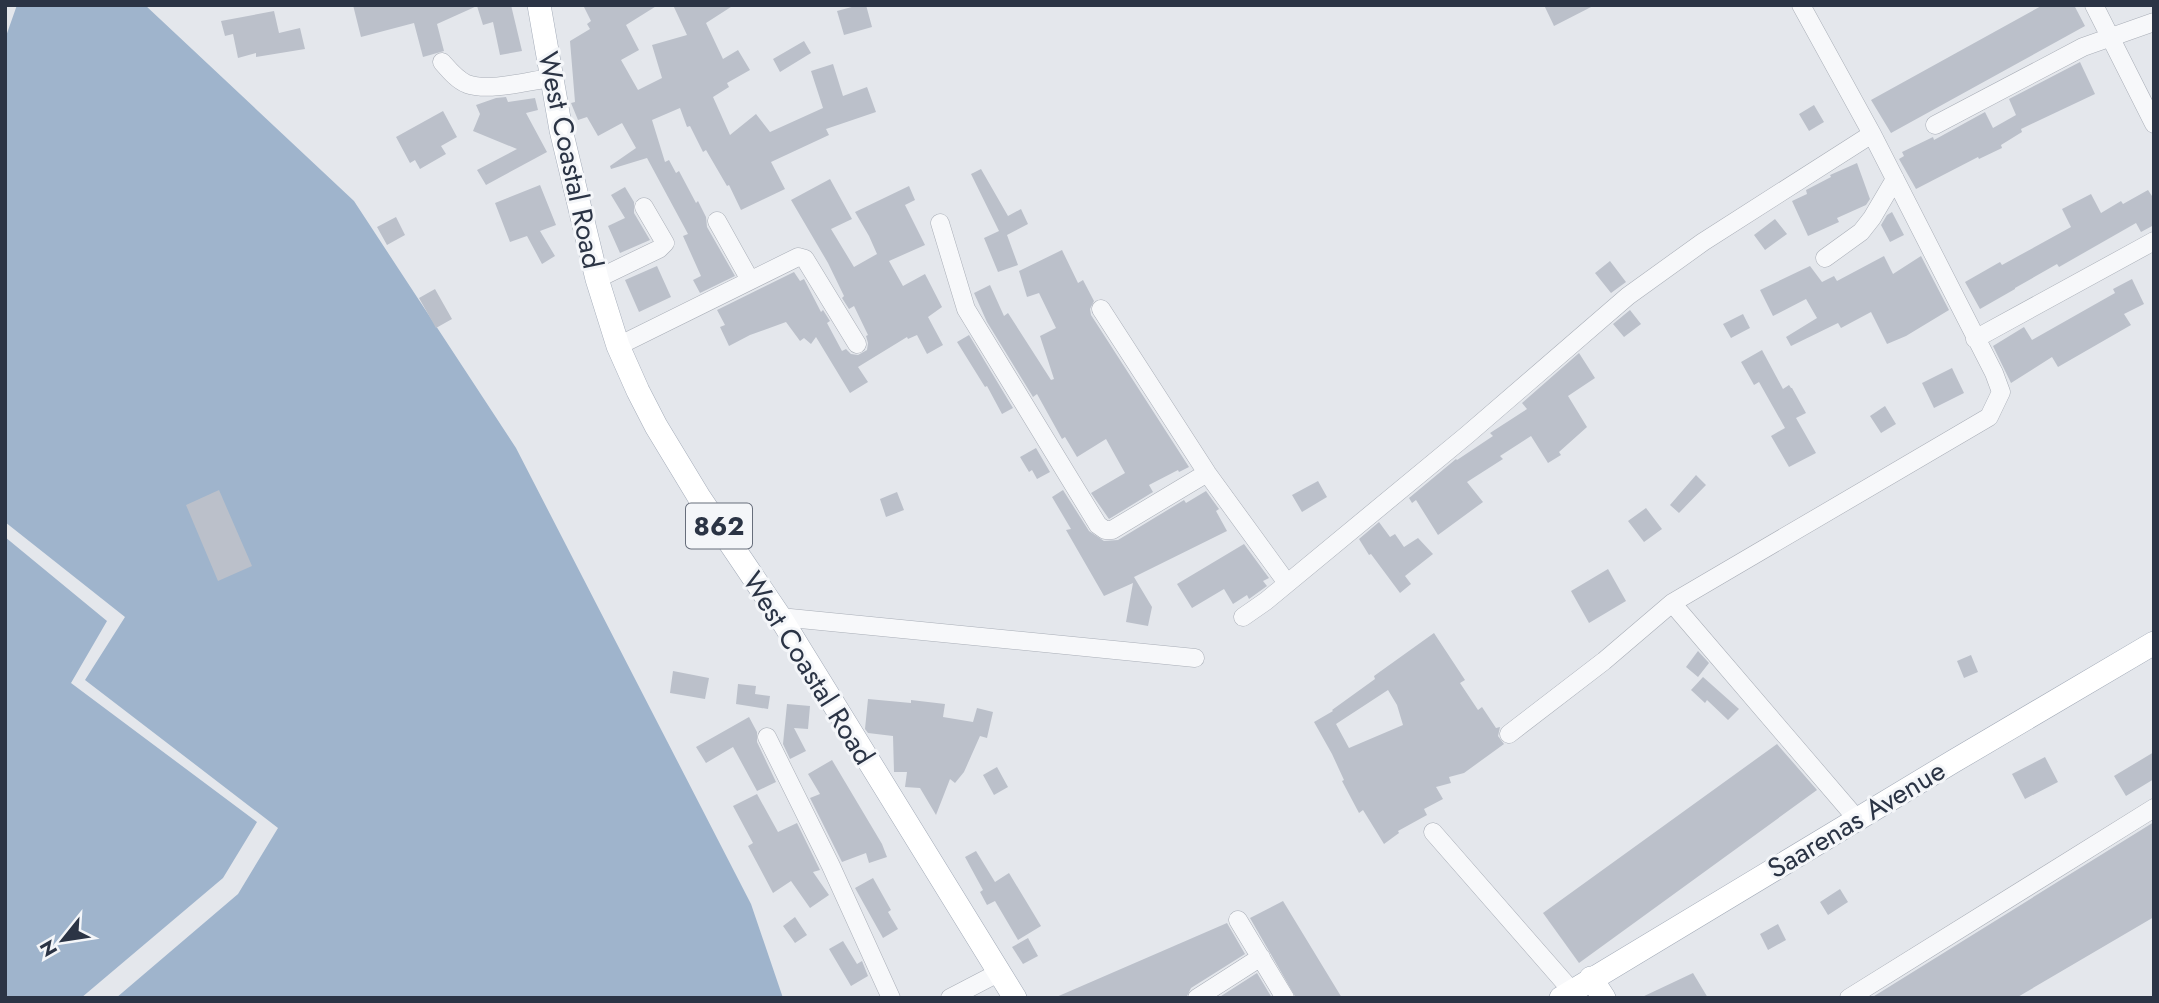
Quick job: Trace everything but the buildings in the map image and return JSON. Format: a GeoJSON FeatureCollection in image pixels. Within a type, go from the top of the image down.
{"type":"FeatureCollection","features":[{"type":"Feature","properties":{"kind":"main road","name":"West Coastal Road"},"geometry":{"type":"LineString","coordinates":[[539,5],[551,78],[597,279],[618,346],[638,391],[699,497],[780,617],[1015,998]]}},
{"type":"Feature","properties":{"kind":"main road","name":"Saarenas Avenue"},"geometry":{"type":"LineString","coordinates":[[1566,994],[2154,643]]}},
{"type":"Feature","properties":{"kind":"main road"},"geometry":{"type":"LineString","coordinates":[[1591,978],[1604,998]]}},
{"type":"Feature","properties":{"kind":"street"},"geometry":{"type":"LineString","coordinates":[[1509,734],[1604,661],[1672,603],[1989,417],[2001,392],[1994,373],[1872,134],[1801,5]]}},
{"type":"Feature","properties":{"kind":"street"},"geometry":{"type":"LineString","coordinates":[[2094,5],[2154,124]]}},
{"type":"Feature","properties":{"kind":"street"},"geometry":{"type":"LineString","coordinates":[[1935,125],[2083,47],[2154,22]]}},
{"type":"Feature","properties":{"kind":"street"},"geometry":{"type":"LineString","coordinates":[[442,62],[458,78],[477,86],[492,87],[551,78]]}},
{"type":"Feature","properties":{"kind":"street"},"geometry":{"type":"LineString","coordinates":[[1243,617],[1467,435],[1628,296],[1703,242],[1872,134]]}},
{"type":"Feature","properties":{"kind":"street"},"geometry":{"type":"LineString","coordinates":[[1825,258],[1861,232],[1895,179]]}},
{"type":"Feature","properties":{"kind":"street"},"geometry":{"type":"LineString","coordinates":[[597,279],[659,249],[665,243],[643,207]]}},
{"type":"Feature","properties":{"kind":"street"},"geometry":{"type":"LineString","coordinates":[[717,221],[750,280]]}},
{"type":"Feature","properties":{"kind":"street"},"geometry":{"type":"LineString","coordinates":[[940,223],[965,309],[1098,525],[1105,530],[1112,530],[1207,473]]}},
{"type":"Feature","properties":{"kind":"street"},"geometry":{"type":"LineString","coordinates":[[1975,338],[2154,241]]}},
{"type":"Feature","properties":{"kind":"street"},"geometry":{"type":"LineString","coordinates":[[618,346],[797,257],[805,259],[857,345]]}},
{"type":"Feature","properties":{"kind":"street"},"geometry":{"type":"LineString","coordinates":[[1101,309],[1207,473],[1287,583]]}},
{"type":"Feature","properties":{"kind":"street"},"geometry":{"type":"LineString","coordinates":[[1672,603],[1857,819]]}},
{"type":"Feature","properties":{"kind":"street"},"geometry":{"type":"LineString","coordinates":[[780,617],[1195,658]]}},
{"type":"Feature","properties":{"kind":"street"},"geometry":{"type":"LineString","coordinates":[[766,737],[831,866],[891,998]]}},
{"type":"Feature","properties":{"kind":"street"},"geometry":{"type":"LineString","coordinates":[[1849,998],[2154,808]]}},
{"type":"Feature","properties":{"kind":"street"},"geometry":{"type":"LineString","coordinates":[[1433,832],[1566,994]]}},
{"type":"Feature","properties":{"kind":"street"},"geometry":{"type":"LineString","coordinates":[[1238,920],[1285,998]]}},
{"type":"Feature","properties":{"kind":"street"},"geometry":{"type":"LineString","coordinates":[[1198,998],[1261,957]]}},
{"type":"Feature","properties":{"kind":"street"},"geometry":{"type":"LineString","coordinates":[[950,998],[998,973]]}},
{"type":"Feature","properties":{"kind":"water"},"geometry":{"type":"Polygon","coordinates":[[[17,5],[145,5],[354,201],[516,448],[751,904],[783,998],[116,998],[238,894],[278,828],[85,680],[125,617],[5,522],[5,39],[17,5]]]}},
{"type":"Feature","properties":{"kind":"water"},"geometry":{"type":"Polygon","coordinates":[[[5,537],[107,621],[71,683],[257,822],[223,878],[81,998],[5,998],[5,537]]]}}]}
